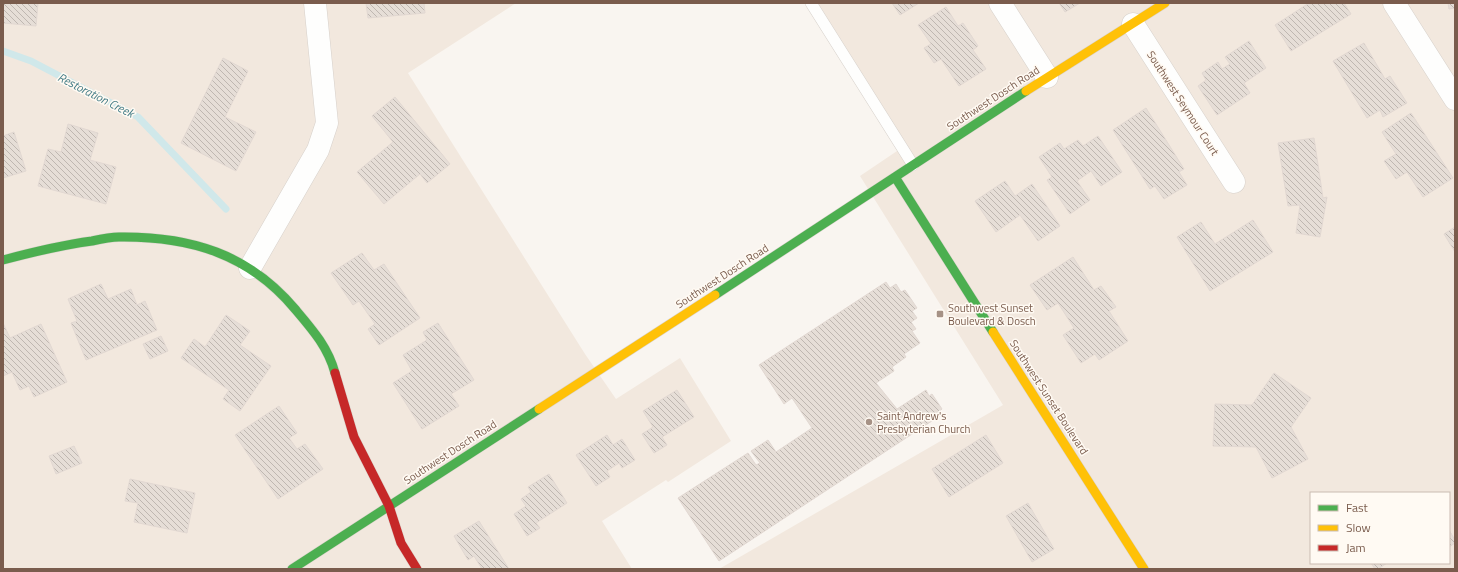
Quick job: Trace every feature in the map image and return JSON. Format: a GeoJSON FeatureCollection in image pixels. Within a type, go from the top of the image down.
{"type":"FeatureCollection","features":[{"type":"Feature","properties":{"kind":"street"},"geometry":{"type":"LineString","coordinates":[[250,268],[318,150],[327,123],[315,3]]}},
{"type":"Feature","properties":{"kind":"street"},"geometry":{"type":"LineString","coordinates":[[1000,3],[1047,77]]}},
{"type":"Feature","properties":{"kind":"street","name":"Southwest Dosch Road"},"geometry":{"type":"LineString","coordinates":[[292,569],[591,376],[1047,77],[1165,3]]}},
{"type":"Feature","properties":{"kind":"street"},"geometry":{"type":"LineString","coordinates":[[1394,3],[1455,99]]}},
{"type":"Feature","properties":{"kind":"street","name":"Southwest Seymour Court"},"geometry":{"type":"LineString","coordinates":[[1133,24],[1234,182]]}},
{"type":"Feature","properties":{"kind":"street","name":"Southwest Sunset Boulevard"},"geometry":{"type":"LineString","coordinates":[[895,177],[1144,569]]}},
{"type":"Feature","properties":{"kind":"street"},"geometry":{"type":"LineString","coordinates":[[3,260],[56,246],[118,237],[172,239],[224,254],[250,268],[281,292],[316,333],[331,358],[354,437],[389,506],[402,543],[417,569]]}},
{"type":"Feature","properties":{"kind":"lane"},"geometry":{"type":"LineString","coordinates":[[811,3],[913,165]]}},
{"type":"Feature","properties":{"kind":"shaded area"},"geometry":{"type":"Polygon","coordinates":[[[3,3],[516,3],[408,73],[585,354],[616,399],[680,358],[731,441],[668,482],[666,480],[602,521],[632,569],[3,569],[3,3]]]}},
{"type":"Feature","properties":{"kind":"shaded area"},"geometry":{"type":"Polygon","coordinates":[[[808,3],[1455,3],[1455,569],[719,569],[1003,405],[860,176],[900,149],[808,3]]]}},
{"type":"Feature","properties":{"kind":"building"},"geometry":{"type":"Polygon","coordinates":[[[3,3],[38,3],[36,26],[3,23],[3,3]]]}},
{"type":"Feature","properties":{"kind":"building"},"geometry":{"type":"Polygon","coordinates":[[[366,3],[424,3],[425,13],[368,18],[366,3]]]}},
{"type":"Feature","properties":{"kind":"building"},"geometry":{"type":"Polygon","coordinates":[[[892,3],[919,3],[900,15],[892,3]]]}},
{"type":"Feature","properties":{"kind":"building"},"geometry":{"type":"Polygon","coordinates":[[[1059,3],[1080,3],[1065,12],[1059,3]]]}},
{"type":"Feature","properties":{"kind":"building"},"geometry":{"type":"Polygon","coordinates":[[[1309,3],[1344,3],[1351,14],[1291,51],[1275,25],[1309,3]]]}},
{"type":"Feature","properties":{"kind":"building"},"geometry":{"type":"Polygon","coordinates":[[[1448,3],[1455,3],[1455,8],[1449,9],[1448,3]]]}},
{"type":"Feature","properties":{"kind":"building"},"geometry":{"type":"Polygon","coordinates":[[[946,7],[958,26],[963,23],[978,46],[973,50],[986,69],[959,86],[941,59],[934,63],[924,48],[931,44],[918,25],[946,7]]]}},
{"type":"Feature","properties":{"kind":"building"},"geometry":{"type":"Polygon","coordinates":[[[1249,41],[1266,68],[1244,83],[1250,93],[1217,115],[1198,86],[1206,80],[1202,73],[1218,62],[1222,69],[1230,64],[1225,57],[1249,41]]]}},
{"type":"Feature","properties":{"kind":"building"},"geometry":{"type":"Polygon","coordinates":[[[1364,43],[1385,79],[1390,76],[1407,103],[1383,117],[1380,110],[1367,118],[1333,61],[1364,43]]]}},
{"type":"Feature","properties":{"kind":"building"},"geometry":{"type":"Polygon","coordinates":[[[223,58],[248,71],[225,117],[256,132],[236,171],[181,143],[223,58]]]}},
{"type":"Feature","properties":{"kind":"building"},"geometry":{"type":"Polygon","coordinates":[[[395,97],[450,164],[427,183],[420,174],[384,204],[357,172],[393,142],[372,116],[395,97]]]}},
{"type":"Feature","properties":{"kind":"building"},"geometry":{"type":"Polygon","coordinates":[[[1146,108],[1184,169],[1179,172],[1187,185],[1164,199],[1155,186],[1150,189],[1113,130],[1146,108]]]}},
{"type":"Feature","properties":{"kind":"building"},"geometry":{"type":"Polygon","coordinates":[[[1411,113],[1453,178],[1423,197],[1407,172],[1396,179],[1384,161],[1396,154],[1382,132],[1411,113]]]}},
{"type":"Feature","properties":{"kind":"building"},"geometry":{"type":"Polygon","coordinates":[[[68,124],[98,133],[90,160],[116,167],[106,204],[38,186],[48,149],[61,152],[68,124]]]}},
{"type":"Feature","properties":{"kind":"building"},"geometry":{"type":"Polygon","coordinates":[[[14,132],[26,171],[3,178],[3,136],[14,132]]]}},
{"type":"Feature","properties":{"kind":"building"},"geometry":{"type":"Polygon","coordinates":[[[1098,136],[1122,172],[1101,186],[1091,171],[1077,181],[1090,200],[1070,214],[1047,180],[1052,177],[1039,157],[1060,143],[1064,149],[1078,140],[1083,146],[1098,136]]]}},
{"type":"Feature","properties":{"kind":"building"},"geometry":{"type":"Polygon","coordinates":[[[1314,138],[1323,198],[1327,197],[1320,237],[1296,233],[1300,205],[1288,206],[1278,143],[1314,138]]]}},
{"type":"Feature","properties":{"kind":"building"},"geometry":{"type":"Polygon","coordinates":[[[1005,181],[1015,196],[1032,184],[1060,226],[1038,241],[1020,215],[996,232],[975,201],[1005,181]]]}},
{"type":"Feature","properties":{"kind":"building"},"geometry":{"type":"Polygon","coordinates":[[[1253,220],[1273,252],[1210,291],[1177,237],[1201,222],[1215,244],[1253,220]]]}},
{"type":"Feature","properties":{"kind":"building"},"geometry":{"type":"Polygon","coordinates":[[[1455,227],[1455,252],[1444,234],[1455,227]]]}},
{"type":"Feature","properties":{"kind":"building"},"geometry":{"type":"Polygon","coordinates":[[[362,253],[374,270],[384,264],[420,318],[379,345],[368,329],[375,324],[359,301],[353,305],[331,273],[362,253]]]}},
{"type":"Feature","properties":{"kind":"building"},"geometry":{"type":"Polygon","coordinates":[[[1073,257],[1094,290],[1101,286],[1116,307],[1109,311],[1128,341],[1099,360],[1095,354],[1081,363],[1063,335],[1074,328],[1058,303],[1047,310],[1030,285],[1073,257]]]}},
{"type":"Feature","properties":{"kind":"building","name":"Saint Andrew's Presbyterian Church"},"geometry":{"type":"Polygon","coordinates":[[[886,282],[890,288],[896,284],[901,292],[905,290],[917,308],[912,311],[917,318],[911,322],[916,329],[912,331],[920,343],[904,354],[906,357],[892,367],[894,371],[876,383],[897,409],[926,390],[929,396],[932,394],[942,409],[939,412],[941,415],[719,561],[678,498],[748,453],[756,465],[760,463],[751,451],[768,440],[776,452],[812,428],[792,398],[784,404],[759,365],[886,282]]]}},
{"type":"Feature","properties":{"kind":"building"},"geometry":{"type":"Polygon","coordinates":[[[101,284],[108,299],[131,289],[137,305],[145,301],[157,330],[86,360],[71,323],[77,321],[68,299],[101,284]]]}},
{"type":"Feature","properties":{"kind":"building"},"geometry":{"type":"Polygon","coordinates":[[[226,315],[250,331],[240,345],[271,366],[240,411],[223,399],[229,390],[181,358],[194,339],[205,347],[226,315]]]}},
{"type":"Feature","properties":{"kind":"building"},"geometry":{"type":"Polygon","coordinates":[[[3,323],[10,338],[41,324],[67,382],[34,397],[29,386],[20,390],[12,372],[3,376],[3,323]]]}},
{"type":"Feature","properties":{"kind":"building"},"geometry":{"type":"Polygon","coordinates":[[[438,323],[474,380],[451,394],[459,406],[422,429],[393,383],[412,371],[403,355],[427,340],[423,332],[438,323]]]}},
{"type":"Feature","properties":{"kind":"building"},"geometry":{"type":"Polygon","coordinates":[[[161,336],[168,351],[150,359],[143,344],[161,336]]]}},
{"type":"Feature","properties":{"kind":"building"},"geometry":{"type":"Polygon","coordinates":[[[1274,373],[1311,398],[1291,427],[1308,459],[1272,478],[1256,447],[1213,446],[1215,404],[1252,405],[1274,373]]]}},
{"type":"Feature","properties":{"kind":"building"},"geometry":{"type":"Polygon","coordinates":[[[677,390],[694,417],[662,437],[667,445],[654,453],[642,434],[653,427],[643,411],[677,390]]]}},
{"type":"Feature","properties":{"kind":"building"},"geometry":{"type":"Polygon","coordinates":[[[279,406],[297,433],[289,438],[297,449],[305,444],[323,469],[278,499],[235,435],[279,406]]]}},
{"type":"Feature","properties":{"kind":"building"},"geometry":{"type":"Polygon","coordinates":[[[607,435],[613,445],[622,439],[635,460],[622,468],[619,463],[607,471],[610,477],[596,486],[576,455],[607,435]]]}},
{"type":"Feature","properties":{"kind":"building"},"geometry":{"type":"Polygon","coordinates":[[[986,435],[1003,463],[949,497],[932,469],[986,435]]]}},
{"type":"Feature","properties":{"kind":"building"},"geometry":{"type":"Polygon","coordinates":[[[74,446],[82,463],[56,474],[49,456],[74,446]]]}},
{"type":"Feature","properties":{"kind":"building"},"geometry":{"type":"Polygon","coordinates":[[[549,474],[567,503],[536,523],[540,528],[527,536],[514,514],[526,506],[521,499],[531,492],[528,487],[549,474]]]}},
{"type":"Feature","properties":{"kind":"building"},"geometry":{"type":"Polygon","coordinates":[[[130,479],[195,493],[187,533],[134,522],[138,503],[125,501],[130,479]]]}},
{"type":"Feature","properties":{"kind":"building"},"geometry":{"type":"Polygon","coordinates":[[[1028,503],[1054,549],[1032,562],[1006,516],[1028,503]]]}},
{"type":"Feature","properties":{"kind":"building"},"geometry":{"type":"Polygon","coordinates":[[[479,521],[509,569],[482,569],[474,556],[468,560],[454,536],[479,521]]]}},
{"type":"Feature","properties":{"kind":"building"},"geometry":{"type":"Polygon","coordinates":[[[1450,532],[1455,540],[1455,543],[1450,546],[1450,532]]]}},
{"type":"Feature","properties":{"kind":"building"},"geometry":{"type":"Polygon","coordinates":[[[1372,564],[1386,564],[1378,569],[1375,569],[1372,564]]]}},
{"type":"Feature","properties":{"kind":"waterway","name":"Restoration Creek"},"geometry":{"type":"LineString","coordinates":[[3,51],[31,61],[138,117],[226,209]]}},
{"type":"Feature","properties":{"kind":"traffic: fast"},"geometry":{"type":"LineString","coordinates":[[715,295],[1026,91]]}},
{"type":"Feature","properties":{"kind":"traffic: fast"},"geometry":{"type":"LineString","coordinates":[[895,177],[993,332]]}},
{"type":"Feature","properties":{"kind":"traffic: fast"},"geometry":{"type":"LineString","coordinates":[[3,260],[59,247],[116,237],[170,240],[194,245],[216,252],[238,262],[258,274],[277,290],[295,309],[319,339],[328,355],[335,373]]}},
{"type":"Feature","properties":{"kind":"traffic: fast"},"geometry":{"type":"LineString","coordinates":[[292,569],[539,409]]}},
{"type":"Feature","properties":{"kind":"traffic: slow"},"geometry":{"type":"LineString","coordinates":[[1026,91],[1165,3]]}},
{"type":"Feature","properties":{"kind":"traffic: slow"},"geometry":{"type":"LineString","coordinates":[[539,409],[715,295]]}},
{"type":"Feature","properties":{"kind":"traffic: slow"},"geometry":{"type":"LineString","coordinates":[[993,332],[1144,569]]}},
{"type":"Feature","properties":{"kind":"traffic: jam"},"geometry":{"type":"LineString","coordinates":[[335,373],[354,437],[389,506],[401,543],[417,569]]}},
{"type":"Feature","properties":{"kind":"place","name":"Southwest Sunset Boulevard & Dosch"},"geometry":{"type":"Point","coordinates":[940,314]}},
{"type":"Feature","properties":{"kind":"place","name":"Saint Andrew's Presbyterian Church"},"geometry":{"type":"Point","coordinates":[869,422]}}]}
